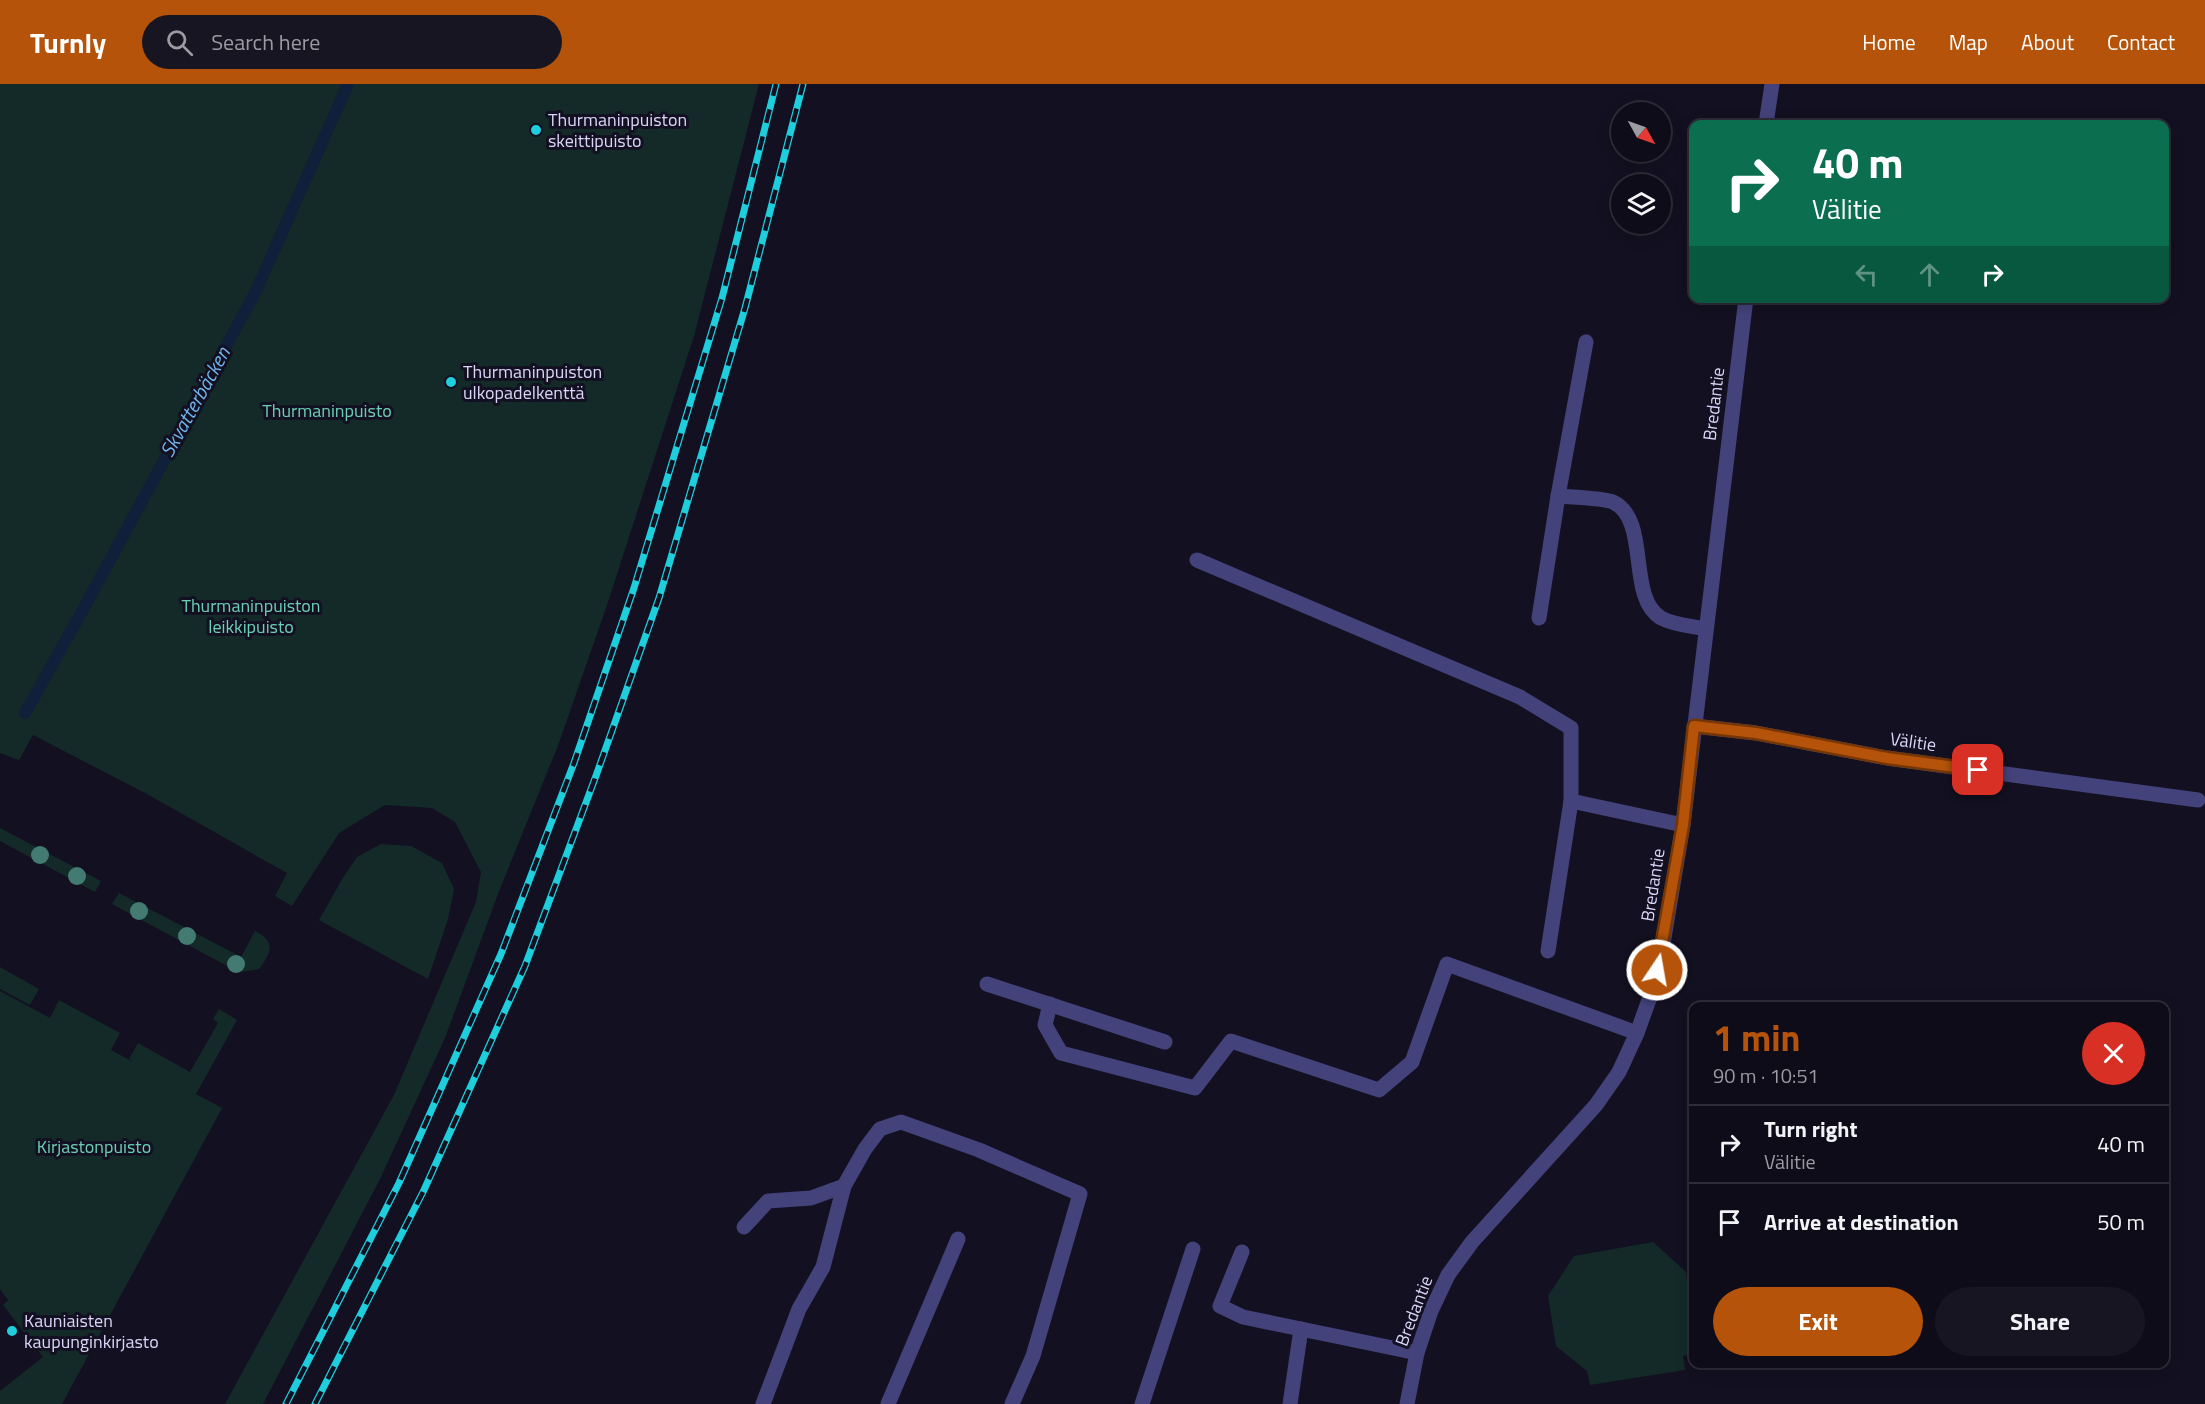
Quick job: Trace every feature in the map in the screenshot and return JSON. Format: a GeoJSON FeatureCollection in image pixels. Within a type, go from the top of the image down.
{"type":"FeatureCollection","features":[{"type":"Feature","properties":{"kind":"street"},"geometry":{"type":"LineString","coordinates":[[1767,120],[1772,84]]}},
{"type":"Feature","properties":{"kind":"street","name":"Bredantie"},"geometry":{"type":"LineString","coordinates":[[1407,1404],[1418,1353],[1431,1311],[1448,1275],[1472,1242],[1596,1105],[1618,1072],[1637,1033],[1656,977],[1683,825],[1745,303]]}},
{"type":"Feature","properties":{"kind":"street"},"geometry":{"type":"LineString","coordinates":[[1539,618],[1586,342]]}},
{"type":"Feature","properties":{"kind":"street"},"geometry":{"type":"LineString","coordinates":[[1558,496],[1613,502],[1623,511],[1634,530],[1644,597],[1659,617],[1673,623],[1706,629]]}},
{"type":"Feature","properties":{"kind":"street"},"geometry":{"type":"LineString","coordinates":[[1197,560],[1520,697],[1571,728],[1571,801],[1548,951]]}},
{"type":"Feature","properties":{"kind":"street","name":"Välitie"},"geometry":{"type":"LineString","coordinates":[[1694,726],[1756,733],[1887,758],[2198,800]]}},
{"type":"Feature","properties":{"kind":"street"},"geometry":{"type":"LineString","coordinates":[[1571,801],[1683,825]]}},
{"type":"Feature","properties":{"kind":"street"},"geometry":{"type":"LineString","coordinates":[[1050,1004],[1045,1025],[1060,1053],[1195,1088],[1231,1041],[1379,1090],[1412,1062],[1447,964],[1637,1033]]}},
{"type":"Feature","properties":{"kind":"street"},"geometry":{"type":"LineString","coordinates":[[987,984],[1166,1042]]}},
{"type":"Feature","properties":{"kind":"street"},"geometry":{"type":"LineString","coordinates":[[763,1404],[799,1309],[823,1267],[844,1186],[865,1149],[880,1129],[901,1122],[979,1150],[1080,1194],[1033,1356],[1012,1404]]}},
{"type":"Feature","properties":{"kind":"street"},"geometry":{"type":"LineString","coordinates":[[744,1227],[768,1201],[811,1198],[844,1186]]}},
{"type":"Feature","properties":{"kind":"street"},"geometry":{"type":"LineString","coordinates":[[888,1404],[958,1239]]}},
{"type":"Feature","properties":{"kind":"street"},"geometry":{"type":"LineString","coordinates":[[1142,1404],[1193,1249]]}},
{"type":"Feature","properties":{"kind":"street"},"geometry":{"type":"LineString","coordinates":[[1242,1252],[1220,1306],[1243,1317],[1418,1353]]}},
{"type":"Feature","properties":{"kind":"street"},"geometry":{"type":"LineString","coordinates":[[1290,1404],[1301,1329]]}},
{"type":"Feature","properties":{"kind":"green space","name":"Thurmaninpuisto"},"geometry":{"type":"Polygon","coordinates":[[[0,84],[759,84],[694,336],[607,605],[559,743],[498,894],[445,1038],[380,1179],[263,1404],[225,1404],[394,1095],[476,902],[481,872],[455,822],[432,808],[385,805],[339,833],[292,906],[275,896],[287,873],[147,794],[33,735],[19,760],[0,753],[0,84]]]}},
{"type":"Feature","properties":{"kind":"green space"},"geometry":{"type":"Polygon","coordinates":[[[0,828],[101,881],[95,892],[0,841],[0,828]]]}},
{"type":"Feature","properties":{"kind":"green space"},"geometry":{"type":"Polygon","coordinates":[[[381,844],[411,846],[442,863],[454,889],[448,919],[428,979],[319,920],[357,857],[381,844]]]}},
{"type":"Feature","properties":{"kind":"green space"},"geometry":{"type":"Polygon","coordinates":[[[119,893],[241,957],[255,931],[267,939],[270,948],[267,958],[259,969],[242,972],[229,967],[112,904],[119,893]]]}},
{"type":"Feature","properties":{"kind":"green space"},"geometry":{"type":"Polygon","coordinates":[[[0,967],[39,989],[30,1005],[0,989],[0,967]]]}},
{"type":"Feature","properties":{"kind":"green space","name":"Kirjastonpuisto"},"geometry":{"type":"Polygon","coordinates":[[[0,991],[50,1018],[59,1000],[120,1033],[111,1050],[133,1062],[129,1059],[138,1043],[190,1072],[218,1023],[213,1019],[219,1009],[237,1020],[196,1094],[222,1108],[62,1404],[0,1404],[0,1391],[43,1357],[3,1305],[8,1300],[0,1289],[0,991]]]}},
{"type":"Feature","properties":{"kind":"green space"},"geometry":{"type":"Polygon","coordinates":[[[1653,1242],[1686,1272],[1689,1293],[1689,1355],[1683,1356],[1685,1370],[1590,1385],[1587,1371],[1556,1346],[1548,1296],[1574,1256],[1653,1242]]]}},
{"type":"Feature","properties":{"kind":"waterway","name":"Skvatterbäcken"},"geometry":{"type":"LineString","coordinates":[[25,713],[256,291],[348,84]]}},
{"type":"Feature","properties":{"kind":"railway"},"geometry":{"type":"LineString","coordinates":[[286,1404],[399,1183],[501,954],[574,763],[634,588],[722,298],[776,84]]}},
{"type":"Feature","properties":{"kind":"railway"},"geometry":{"type":"LineString","coordinates":[[315,1404],[424,1190],[525,966],[597,773],[659,598],[745,308],[803,84]]}},
{"type":"Feature","properties":{"kind":"place","name":"Thurmaninpuiston skeittipuisto"},"geometry":{"type":"Point","coordinates":[536,130]}},
{"type":"Feature","properties":{"kind":"place","name":"Thurmaninpuiston ulkopadelkenttä"},"geometry":{"type":"Point","coordinates":[451,382]}},
{"type":"Feature","properties":{"kind":"place","name":"Kauniaisten kaupunginkirjasto"},"geometry":{"type":"Point","coordinates":[12,1331]}},
{"type":"Feature","properties":{"kind":"route"},"geometry":{"type":"LineString","coordinates":[[1657,970],[1683,825],[1694,726],[1756,733],[1887,758],[1978,770]]}},
{"type":"Feature","properties":{"kind":"park label","name":"Thurmaninpuiston leikkipuisto"},"geometry":{"type":"Point","coordinates":[251,616]}}]}
